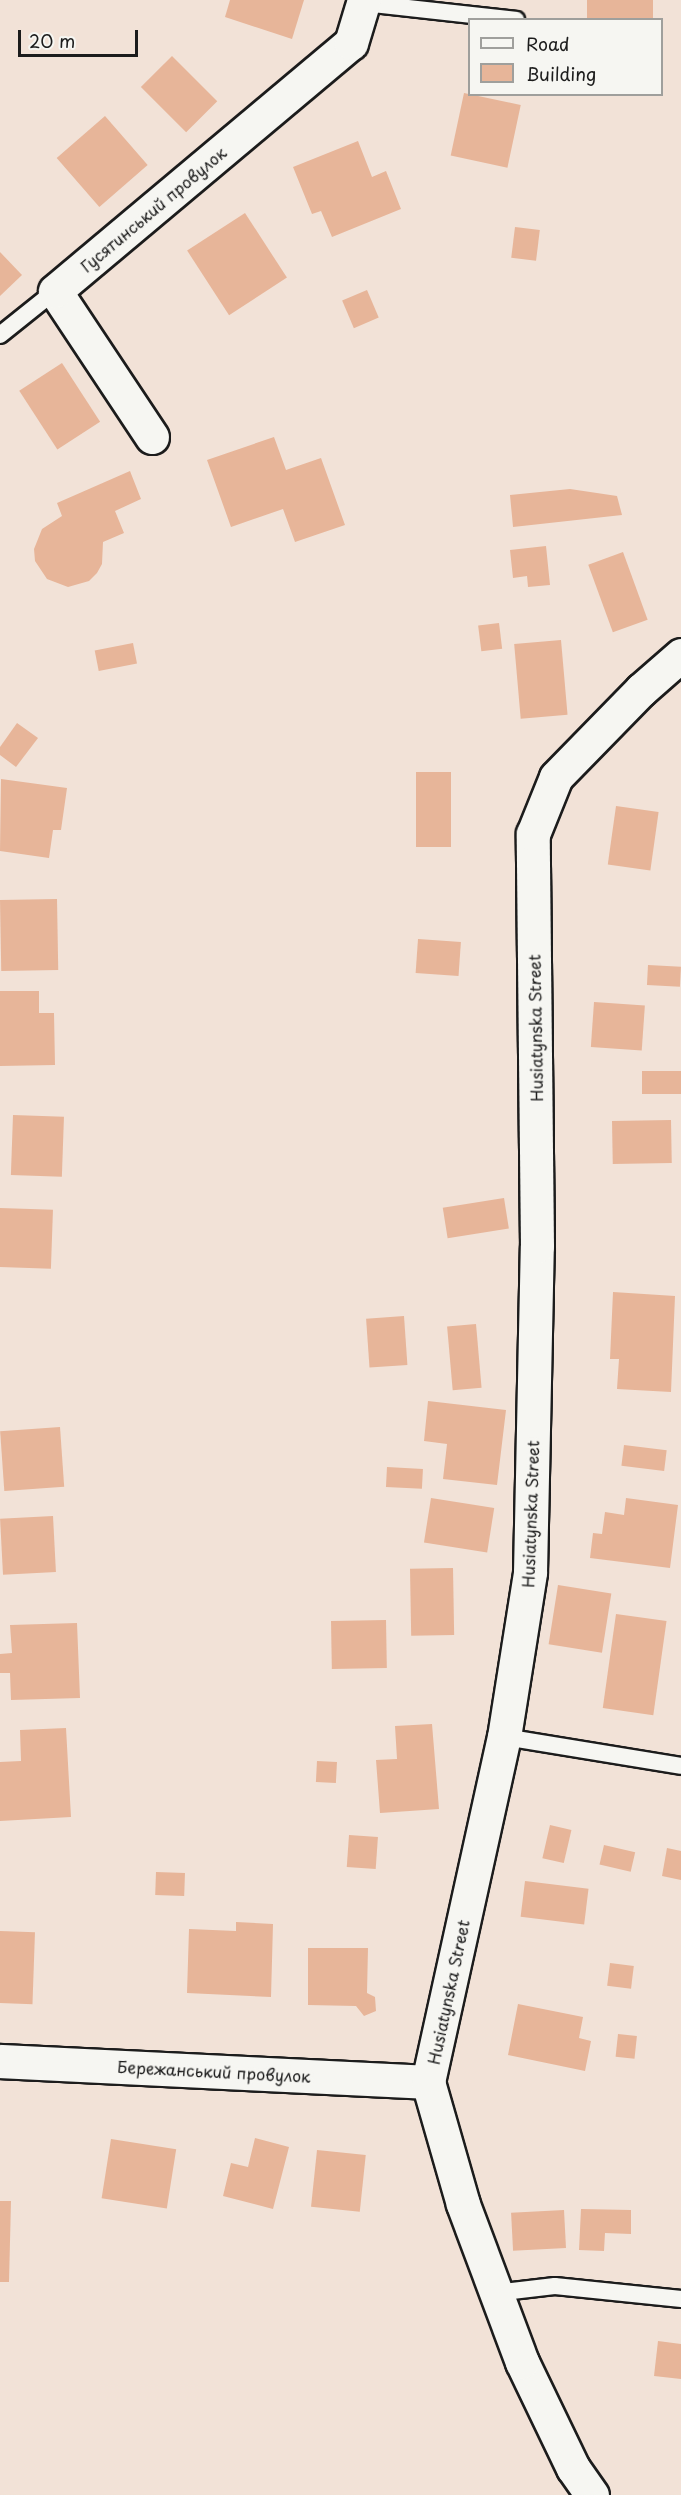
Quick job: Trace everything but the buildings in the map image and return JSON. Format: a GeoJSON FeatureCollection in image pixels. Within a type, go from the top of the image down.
{"type":"FeatureCollection","features":[{"type":"Feature","properties":{"kind":"street","name":"Гусятинський провулок"},"geometry":{"type":"LineString","coordinates":[[55,291],[351,43],[364,2]]}},
{"type":"Feature","properties":{"kind":"street"},"geometry":{"type":"LineString","coordinates":[[55,291],[152,436]]}},
{"type":"Feature","properties":{"kind":"street","name":"Husiatynska Street"},"geometry":{"type":"LineString","coordinates":[[591,2495],[573,2468],[522,2362],[463,2204],[428,2082],[504,1737],[530,1572],[537,1246],[533,834],[556,777],[641,690],[681,655]]}},
{"type":"Feature","properties":{"kind":"street","name":"Бережанський провулок"},"geometry":{"type":"LineString","coordinates":[[0,2061],[428,2082]]}},
{"type":"Feature","properties":{"kind":"lane"},"geometry":{"type":"LineString","coordinates":[[364,2],[499,18]]}},
{"type":"Feature","properties":{"kind":"lane"},"geometry":{"type":"LineString","coordinates":[[0,335],[55,291]]}},
{"type":"Feature","properties":{"kind":"lane"},"geometry":{"type":"LineString","coordinates":[[504,1737],[681,1766]]}},
{"type":"Feature","properties":{"kind":"lane"},"geometry":{"type":"LineString","coordinates":[[495,2293],[555,2286],[681,2299]]}}]}
